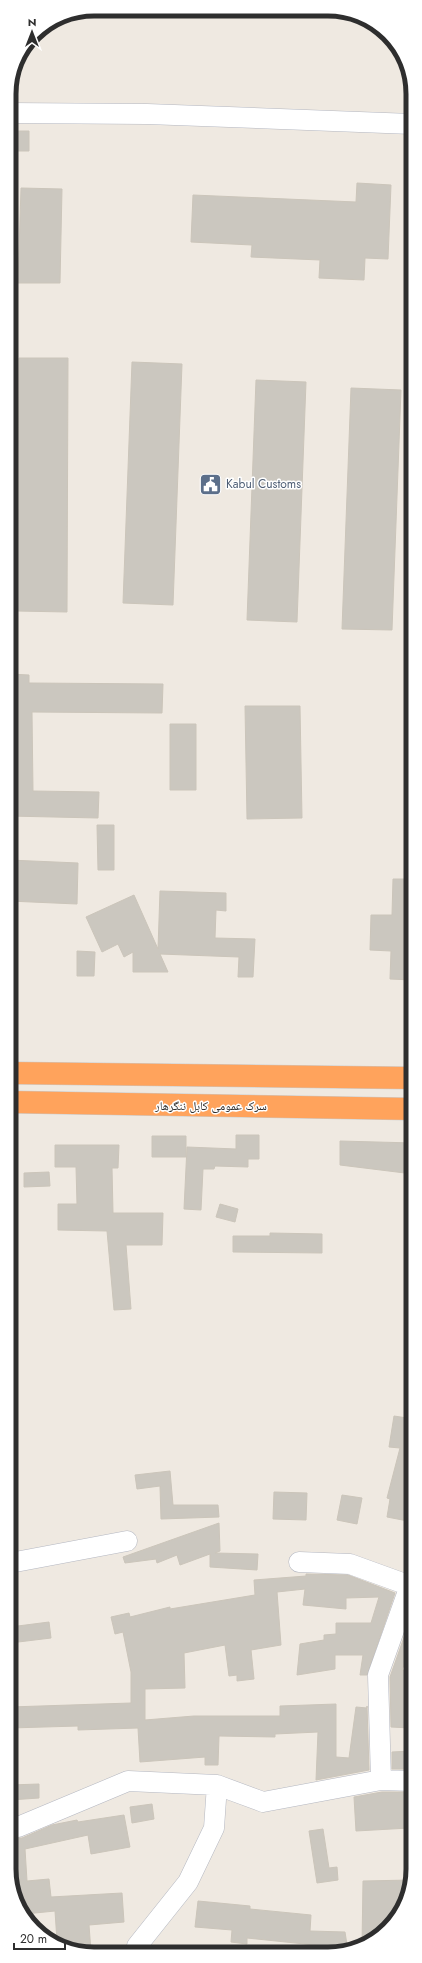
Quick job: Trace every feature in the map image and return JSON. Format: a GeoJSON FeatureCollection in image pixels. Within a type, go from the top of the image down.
{"type":"FeatureCollection","features":[{"type":"Feature","properties":{"kind":"highway"},"geometry":{"type":"LineString","coordinates":[[16,1073],[406,1078]]}},
{"type":"Feature","properties":{"kind":"highway","name":"سرک عمومی کابل ننگرهار"},"geometry":{"type":"LineString","coordinates":[[16,1102],[406,1110]]}},
{"type":"Feature","properties":{"kind":"street"},"geometry":{"type":"LineString","coordinates":[[16,113],[147,114],[406,124]]}},
{"type":"Feature","properties":{"kind":"street"},"geometry":{"type":"LineString","coordinates":[[16,1562],[127,1541]]}},
{"type":"Feature","properties":{"kind":"street"},"geometry":{"type":"LineString","coordinates":[[299,1562],[350,1564],[406,1580]]}},
{"type":"Feature","properties":{"kind":"street"},"geometry":{"type":"LineString","coordinates":[[381,1780],[378,1675],[406,1595]]}},
{"type":"Feature","properties":{"kind":"street"},"geometry":{"type":"LineString","coordinates":[[16,1827],[128,1781],[217,1785],[263,1802],[381,1780],[406,1781]]}},
{"type":"Feature","properties":{"kind":"street"},"geometry":{"type":"LineString","coordinates":[[137,1947],[188,1882],[214,1828],[217,1785]]}},
{"type":"Feature","properties":{"kind":"building"},"geometry":{"type":"Polygon","coordinates":[[[16,131],[29,131],[29,151],[16,151],[16,131]]]}},
{"type":"Feature","properties":{"kind":"building"},"geometry":{"type":"Polygon","coordinates":[[[357,183],[391,185],[388,259],[365,258],[364,280],[319,278],[320,260],[251,257],[252,245],[191,242],[193,195],[356,202],[357,183]]]}},
{"type":"Feature","properties":{"kind":"building"},"geometry":{"type":"Polygon","coordinates":[[[21,188],[62,189],[60,283],[18,283],[21,188]]]}},
{"type":"Feature","properties":{"kind":"building"},"geometry":{"type":"Polygon","coordinates":[[[19,358],[68,358],[67,612],[17,611],[19,358]]]}},
{"type":"Feature","properties":{"kind":"building"},"geometry":{"type":"Polygon","coordinates":[[[132,362],[182,364],[173,605],[123,603],[132,362]]]}},
{"type":"Feature","properties":{"kind":"building"},"geometry":{"type":"Polygon","coordinates":[[[256,380],[306,382],[297,622],[247,620],[256,380]]]}},
{"type":"Feature","properties":{"kind":"building"},"geometry":{"type":"Polygon","coordinates":[[[351,388],[401,390],[392,630],[342,629],[351,388]]]}},
{"type":"Feature","properties":{"kind":"building"},"geometry":{"type":"Polygon","coordinates":[[[16,674],[29,675],[29,683],[163,684],[162,713],[32,712],[33,791],[99,792],[98,818],[16,816],[16,674]]]}},
{"type":"Feature","properties":{"kind":"building"},"geometry":{"type":"Polygon","coordinates":[[[245,706],[300,706],[302,818],[247,819],[245,706]]]}},
{"type":"Feature","properties":{"kind":"building"},"geometry":{"type":"Polygon","coordinates":[[[170,724],[196,724],[196,790],[170,790],[170,724]]]}},
{"type":"Feature","properties":{"kind":"building"},"geometry":{"type":"Polygon","coordinates":[[[97,825],[114,825],[114,870],[98,870],[97,825]]]}},
{"type":"Feature","properties":{"kind":"building"},"geometry":{"type":"Polygon","coordinates":[[[16,860],[78,863],[77,904],[16,901],[16,860]]]}},
{"type":"Feature","properties":{"kind":"building"},"geometry":{"type":"Polygon","coordinates":[[[393,879],[406,879],[406,980],[390,979],[391,951],[370,950],[371,915],[392,915],[393,879]]]}},
{"type":"Feature","properties":{"kind":"building"},"geometry":{"type":"Polygon","coordinates":[[[160,891],[226,893],[226,911],[216,910],[215,938],[255,939],[253,977],[238,977],[239,957],[160,954],[168,972],[133,972],[133,952],[124,957],[118,944],[102,952],[86,917],[134,895],[158,949],[160,891]]]}},
{"type":"Feature","properties":{"kind":"building"},"geometry":{"type":"Polygon","coordinates":[[[77,951],[95,952],[94,976],[77,976],[77,951]]]}},
{"type":"Feature","properties":{"kind":"building"},"geometry":{"type":"Polygon","coordinates":[[[236,1135],[259,1135],[259,1159],[248,1159],[248,1167],[215,1166],[214,1169],[203,1169],[201,1210],[184,1209],[187,1147],[236,1149],[236,1135]]]}},
{"type":"Feature","properties":{"kind":"building"},"geometry":{"type":"Polygon","coordinates":[[[152,1136],[186,1136],[186,1157],[152,1157],[152,1136]]]}},
{"type":"Feature","properties":{"kind":"building"},"geometry":{"type":"Polygon","coordinates":[[[340,1141],[406,1143],[406,1173],[340,1165],[340,1141]]]}},
{"type":"Feature","properties":{"kind":"building"},"geometry":{"type":"Polygon","coordinates":[[[55,1145],[119,1145],[118,1168],[112,1168],[113,1213],[163,1213],[162,1245],[126,1245],[131,1309],[114,1310],[107,1231],[58,1230],[58,1204],[77,1204],[76,1167],[55,1167],[55,1145]]]}},
{"type":"Feature","properties":{"kind":"building"},"geometry":{"type":"Polygon","coordinates":[[[49,1172],[50,1186],[24,1187],[24,1173],[49,1172]]]}},
{"type":"Feature","properties":{"kind":"building"},"geometry":{"type":"Polygon","coordinates":[[[220,1204],[238,1209],[235,1222],[216,1217],[220,1204]]]}},
{"type":"Feature","properties":{"kind":"building"},"geometry":{"type":"Polygon","coordinates":[[[270,1233],[322,1234],[322,1253],[233,1252],[233,1236],[270,1236],[270,1233]]]}},
{"type":"Feature","properties":{"kind":"building"},"geometry":{"type":"Polygon","coordinates":[[[394,1416],[406,1418],[406,1521],[387,1517],[390,1499],[387,1498],[400,1448],[389,1447],[394,1416]]]}},
{"type":"Feature","properties":{"kind":"building"},"geometry":{"type":"Polygon","coordinates":[[[170,1471],[173,1505],[218,1505],[219,1517],[161,1519],[160,1486],[137,1489],[135,1475],[170,1471]]]}},
{"type":"Feature","properties":{"kind":"building"},"geometry":{"type":"Polygon","coordinates":[[[274,1492],[307,1493],[306,1520],[273,1519],[274,1492]]]}},
{"type":"Feature","properties":{"kind":"building"},"geometry":{"type":"Polygon","coordinates":[[[342,1495],[362,1498],[357,1524],[337,1520],[342,1495]]]}},
{"type":"Feature","properties":{"kind":"building"},"geometry":{"type":"Polygon","coordinates":[[[219,1523],[220,1551],[215,1553],[258,1554],[257,1570],[210,1567],[210,1554],[180,1565],[177,1555],[157,1563],[156,1559],[125,1563],[123,1557],[219,1523]]]}},
{"type":"Feature","properties":{"kind":"building"},"geometry":{"type":"Polygon","coordinates":[[[306,1574],[348,1575],[395,1593],[367,1675],[360,1675],[363,1655],[335,1655],[335,1669],[297,1675],[300,1644],[324,1640],[324,1635],[336,1634],[336,1623],[371,1623],[379,1597],[346,1598],[346,1609],[303,1605],[305,1589],[277,1592],[281,1645],[251,1650],[254,1679],[237,1681],[237,1675],[229,1676],[225,1645],[184,1653],[185,1688],[145,1689],[145,1720],[194,1716],[280,1716],[280,1706],[336,1704],[336,1757],[349,1758],[356,1707],[367,1708],[367,1706],[369,1770],[316,1780],[318,1732],[275,1734],[275,1737],[219,1736],[218,1765],[205,1765],[205,1757],[140,1762],[138,1728],[78,1730],[78,1726],[16,1728],[16,1707],[131,1703],[131,1672],[123,1632],[115,1634],[111,1617],[129,1613],[130,1617],[170,1607],[170,1609],[255,1595],[254,1580],[306,1576],[306,1574]]]}},
{"type":"Feature","properties":{"kind":"building"},"geometry":{"type":"Polygon","coordinates":[[[49,1622],[51,1638],[16,1642],[16,1626],[49,1622]]]}},
{"type":"Feature","properties":{"kind":"building"},"geometry":{"type":"Polygon","coordinates":[[[406,1632],[406,1660],[402,1670],[406,1670],[406,1728],[391,1727],[390,1677],[406,1632]]]}},
{"type":"Feature","properties":{"kind":"building"},"geometry":{"type":"Polygon","coordinates":[[[406,1751],[406,1769],[392,1769],[392,1752],[406,1751]]]}},
{"type":"Feature","properties":{"kind":"building"},"geometry":{"type":"Polygon","coordinates":[[[39,1784],[39,1798],[16,1800],[16,1785],[39,1784]]]}},
{"type":"Feature","properties":{"kind":"building"},"geometry":{"type":"Polygon","coordinates":[[[382,1792],[406,1792],[406,1828],[356,1831],[354,1797],[382,1792]]]}},
{"type":"Feature","properties":{"kind":"building"},"geometry":{"type":"Polygon","coordinates":[[[152,1804],[154,1819],[132,1823],[130,1807],[152,1804]]]}},
{"type":"Feature","properties":{"kind":"building"},"geometry":{"type":"Polygon","coordinates":[[[124,1815],[130,1847],[91,1854],[88,1835],[25,1849],[27,1881],[49,1879],[51,1897],[122,1893],[124,1922],[89,1925],[91,1947],[79,1946],[57,1938],[55,1911],[30,1913],[22,1899],[17,1879],[16,1838],[22,1838],[52,1825],[77,1820],[78,1822],[124,1815]]]}},
{"type":"Feature","properties":{"kind":"building"},"geometry":{"type":"Polygon","coordinates":[[[323,1829],[329,1868],[337,1867],[338,1880],[317,1883],[309,1831],[323,1829]]]}},
{"type":"Feature","properties":{"kind":"building"},"geometry":{"type":"Polygon","coordinates":[[[405,1880],[402,1894],[396,1908],[379,1928],[362,1939],[363,1881],[405,1880]]]}},
{"type":"Feature","properties":{"kind":"building"},"geometry":{"type":"Polygon","coordinates":[[[198,1901],[250,1906],[250,1909],[311,1915],[310,1931],[345,1932],[347,1945],[324,1947],[247,1938],[247,1944],[231,1942],[232,1930],[195,1927],[198,1901]]]}},
{"type":"Feature","properties":{"kind":"place","name":"Kabul Customs"},"geometry":{"type":"Point","coordinates":[211,484]}}]}
